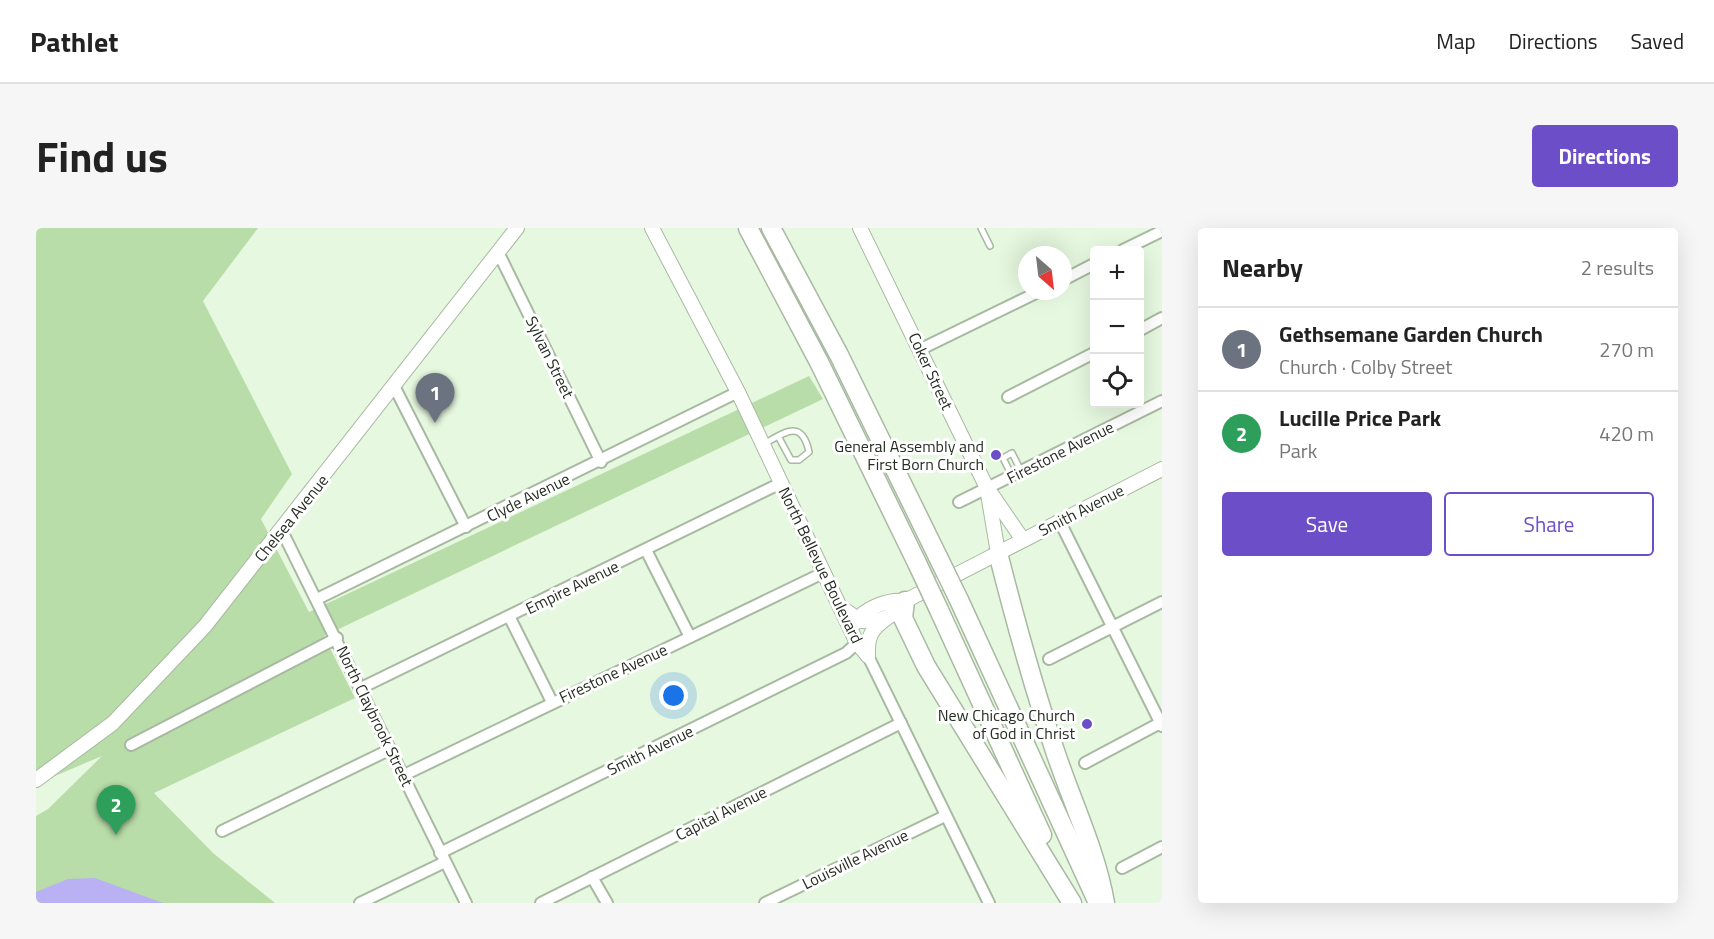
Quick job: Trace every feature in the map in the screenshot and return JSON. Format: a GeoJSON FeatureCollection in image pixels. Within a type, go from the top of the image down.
{"type":"FeatureCollection","features":[{"type":"Feature","properties":{"kind":"highway"},"geometry":{"type":"LineString","coordinates":[[748,228],[819,362],[917,563],[1072,903]]}},
{"type":"Feature","properties":{"kind":"highway"},"geometry":{"type":"LineString","coordinates":[[771,228],[838,355],[959,600],[1098,903]]}},
{"type":"Feature","properties":{"kind":"highway"},"geometry":{"type":"LineString","coordinates":[[998,553],[1017,628],[1055,751],[1101,878],[1105,903]]}},
{"type":"Feature","properties":{"kind":"highway"},"geometry":{"type":"LineString","coordinates":[[905,601],[903,618],[926,666],[1072,903]]}},
{"type":"Feature","properties":{"kind":"main road","name":"Chelsea Avenue"},"geometry":{"type":"LineString","coordinates":[[36,780],[113,723],[205,626],[394,388],[517,228]]}},
{"type":"Feature","properties":{"kind":"main road","name":"North Bellevue Boulevard"},"geometry":{"type":"LineString","coordinates":[[652,228],[738,392],[855,639],[868,656]]}},
{"type":"Feature","properties":{"kind":"main road","name":"Coker Street"},"geometry":{"type":"LineString","coordinates":[[860,228],[987,488],[998,553]]}},
{"type":"Feature","properties":{"kind":"main road","name":"Smith Avenue"},"geometry":{"type":"LineString","coordinates":[[868,656],[867,642],[871,631],[898,612],[905,601],[1162,469]]}},
{"type":"Feature","properties":{"kind":"main road"},"geometry":{"type":"LineString","coordinates":[[987,488],[1023,540]]}},
{"type":"Feature","properties":{"kind":"main road","name":"Smith Avenue"},"geometry":{"type":"LineString","coordinates":[[856,619],[892,599],[905,601]]}},
{"type":"Feature","properties":{"kind":"main road"},"geometry":{"type":"LineString","coordinates":[[839,606],[856,619],[867,621],[889,617]]}},
{"type":"Feature","properties":{"kind":"main road"},"geometry":{"type":"LineString","coordinates":[[855,639],[856,619]]}},
{"type":"Feature","properties":{"kind":"street"},"geometry":{"type":"LineString","coordinates":[[1131,246],[1162,231]]}},
{"type":"Feature","properties":{"kind":"street","name":"Sylvan Street"},"geometry":{"type":"LineString","coordinates":[[498,252],[602,462]]}},
{"type":"Feature","properties":{"kind":"street"},"geometry":{"type":"LineString","coordinates":[[1072,276],[1090,266]]}},
{"type":"Feature","properties":{"kind":"street"},"geometry":{"type":"LineString","coordinates":[[921,349],[1022,300]]}},
{"type":"Feature","properties":{"kind":"street"},"geometry":{"type":"LineString","coordinates":[[1144,328],[1162,318]]}},
{"type":"Feature","properties":{"kind":"street"},"geometry":{"type":"LineString","coordinates":[[1008,397],[1093,354]]}},
{"type":"Feature","properties":{"kind":"street"},"geometry":{"type":"LineString","coordinates":[[394,388],[466,527]]}},
{"type":"Feature","properties":{"kind":"street","name":"Clyde Avenue"},"geometry":{"type":"LineString","coordinates":[[317,599],[602,462],[738,392]]}},
{"type":"Feature","properties":{"kind":"street","name":"Firestone Avenue"},"geometry":{"type":"LineString","coordinates":[[959,502],[1162,401]]}},
{"type":"Feature","properties":{"kind":"street","name":"Empire Avenue"},"geometry":{"type":"LineString","coordinates":[[361,688],[510,618],[781,483]]}},
{"type":"Feature","properties":{"kind":"street"},"geometry":{"type":"LineString","coordinates":[[1059,520],[1161,724],[1085,763]]}},
{"type":"Feature","properties":{"kind":"street","name":"North Claybrook Street"},"geometry":{"type":"LineString","coordinates":[[281,529],[337,638],[466,903]]}},
{"type":"Feature","properties":{"kind":"street"},"geometry":{"type":"LineString","coordinates":[[646,550],[690,637]]}},
{"type":"Feature","properties":{"kind":"street","name":"Firestone Avenue"},"geometry":{"type":"LineString","coordinates":[[404,775],[823,573]]}},
{"type":"Feature","properties":{"kind":"street"},"geometry":{"type":"LineString","coordinates":[[1048,660],[1162,602]]}},
{"type":"Feature","properties":{"kind":"street"},"geometry":{"type":"LineString","coordinates":[[510,618],[552,702]]}},
{"type":"Feature","properties":{"kind":"street"},"geometry":{"type":"LineString","coordinates":[[131,745],[337,638]]}},
{"type":"Feature","properties":{"kind":"street","name":"Smith Avenue"},"geometry":{"type":"LineString","coordinates":[[360,903],[442,857],[846,653],[855,639]]}},
{"type":"Feature","properties":{"kind":"street","name":"North Bellevue Boulevard"},"geometry":{"type":"LineString","coordinates":[[868,656],[984,901]]}},
{"type":"Feature","properties":{"kind":"street","name":"Capital Avenue"},"geometry":{"type":"LineString","coordinates":[[541,903],[900,723]]}},
{"type":"Feature","properties":{"kind":"street"},"geometry":{"type":"LineString","coordinates":[[222,831],[391,749]]}},
{"type":"Feature","properties":{"kind":"street","name":"Louisville Avenue"},"geometry":{"type":"LineString","coordinates":[[765,903],[945,816]]}},
{"type":"Feature","properties":{"kind":"street"},"geometry":{"type":"LineString","coordinates":[[1122,868],[1162,847]]}},
{"type":"Feature","properties":{"kind":"street"},"geometry":{"type":"LineString","coordinates":[[592,877],[607,903]]}},
{"type":"Feature","properties":{"kind":"lane"},"geometry":{"type":"LineString","coordinates":[[981,228],[990,246]]}},
{"type":"Feature","properties":{"kind":"lane"},"geometry":{"type":"LineString","coordinates":[[762,444],[778,436],[788,431],[801,432],[809,452],[799,460],[791,460],[778,436]]}},
{"type":"Feature","properties":{"kind":"green space"},"geometry":{"type":"Polygon","coordinates":[[[36,228],[258,228],[203,301],[292,474],[261,519],[309,612],[809,376],[823,399],[324,636],[355,698],[154,793],[213,853],[275,903],[36,903],[36,816],[48,809],[102,756],[36,784],[36,228]]]}},
{"type":"Feature","properties":{"kind":"shaded area"},"geometry":{"type":"Polygon","coordinates":[[[95,878],[163,903],[36,903],[36,892],[68,879],[95,878]]]}},
{"type":"Feature","properties":{"kind":"place","name":"Gethsemane Garden Church"},"geometry":{"type":"Point","coordinates":[435,423]}},
{"type":"Feature","properties":{"kind":"place","name":"General Assembly and First Born Church"},"geometry":{"type":"Point","coordinates":[996,455]}},
{"type":"Feature","properties":{"kind":"place","name":"New Chicago Church of God in Christ"},"geometry":{"type":"Point","coordinates":[1087,724]}},
{"type":"Feature","properties":{"kind":"place","name":"Lucille Price Park"},"geometry":{"type":"Point","coordinates":[116,835]}}]}
